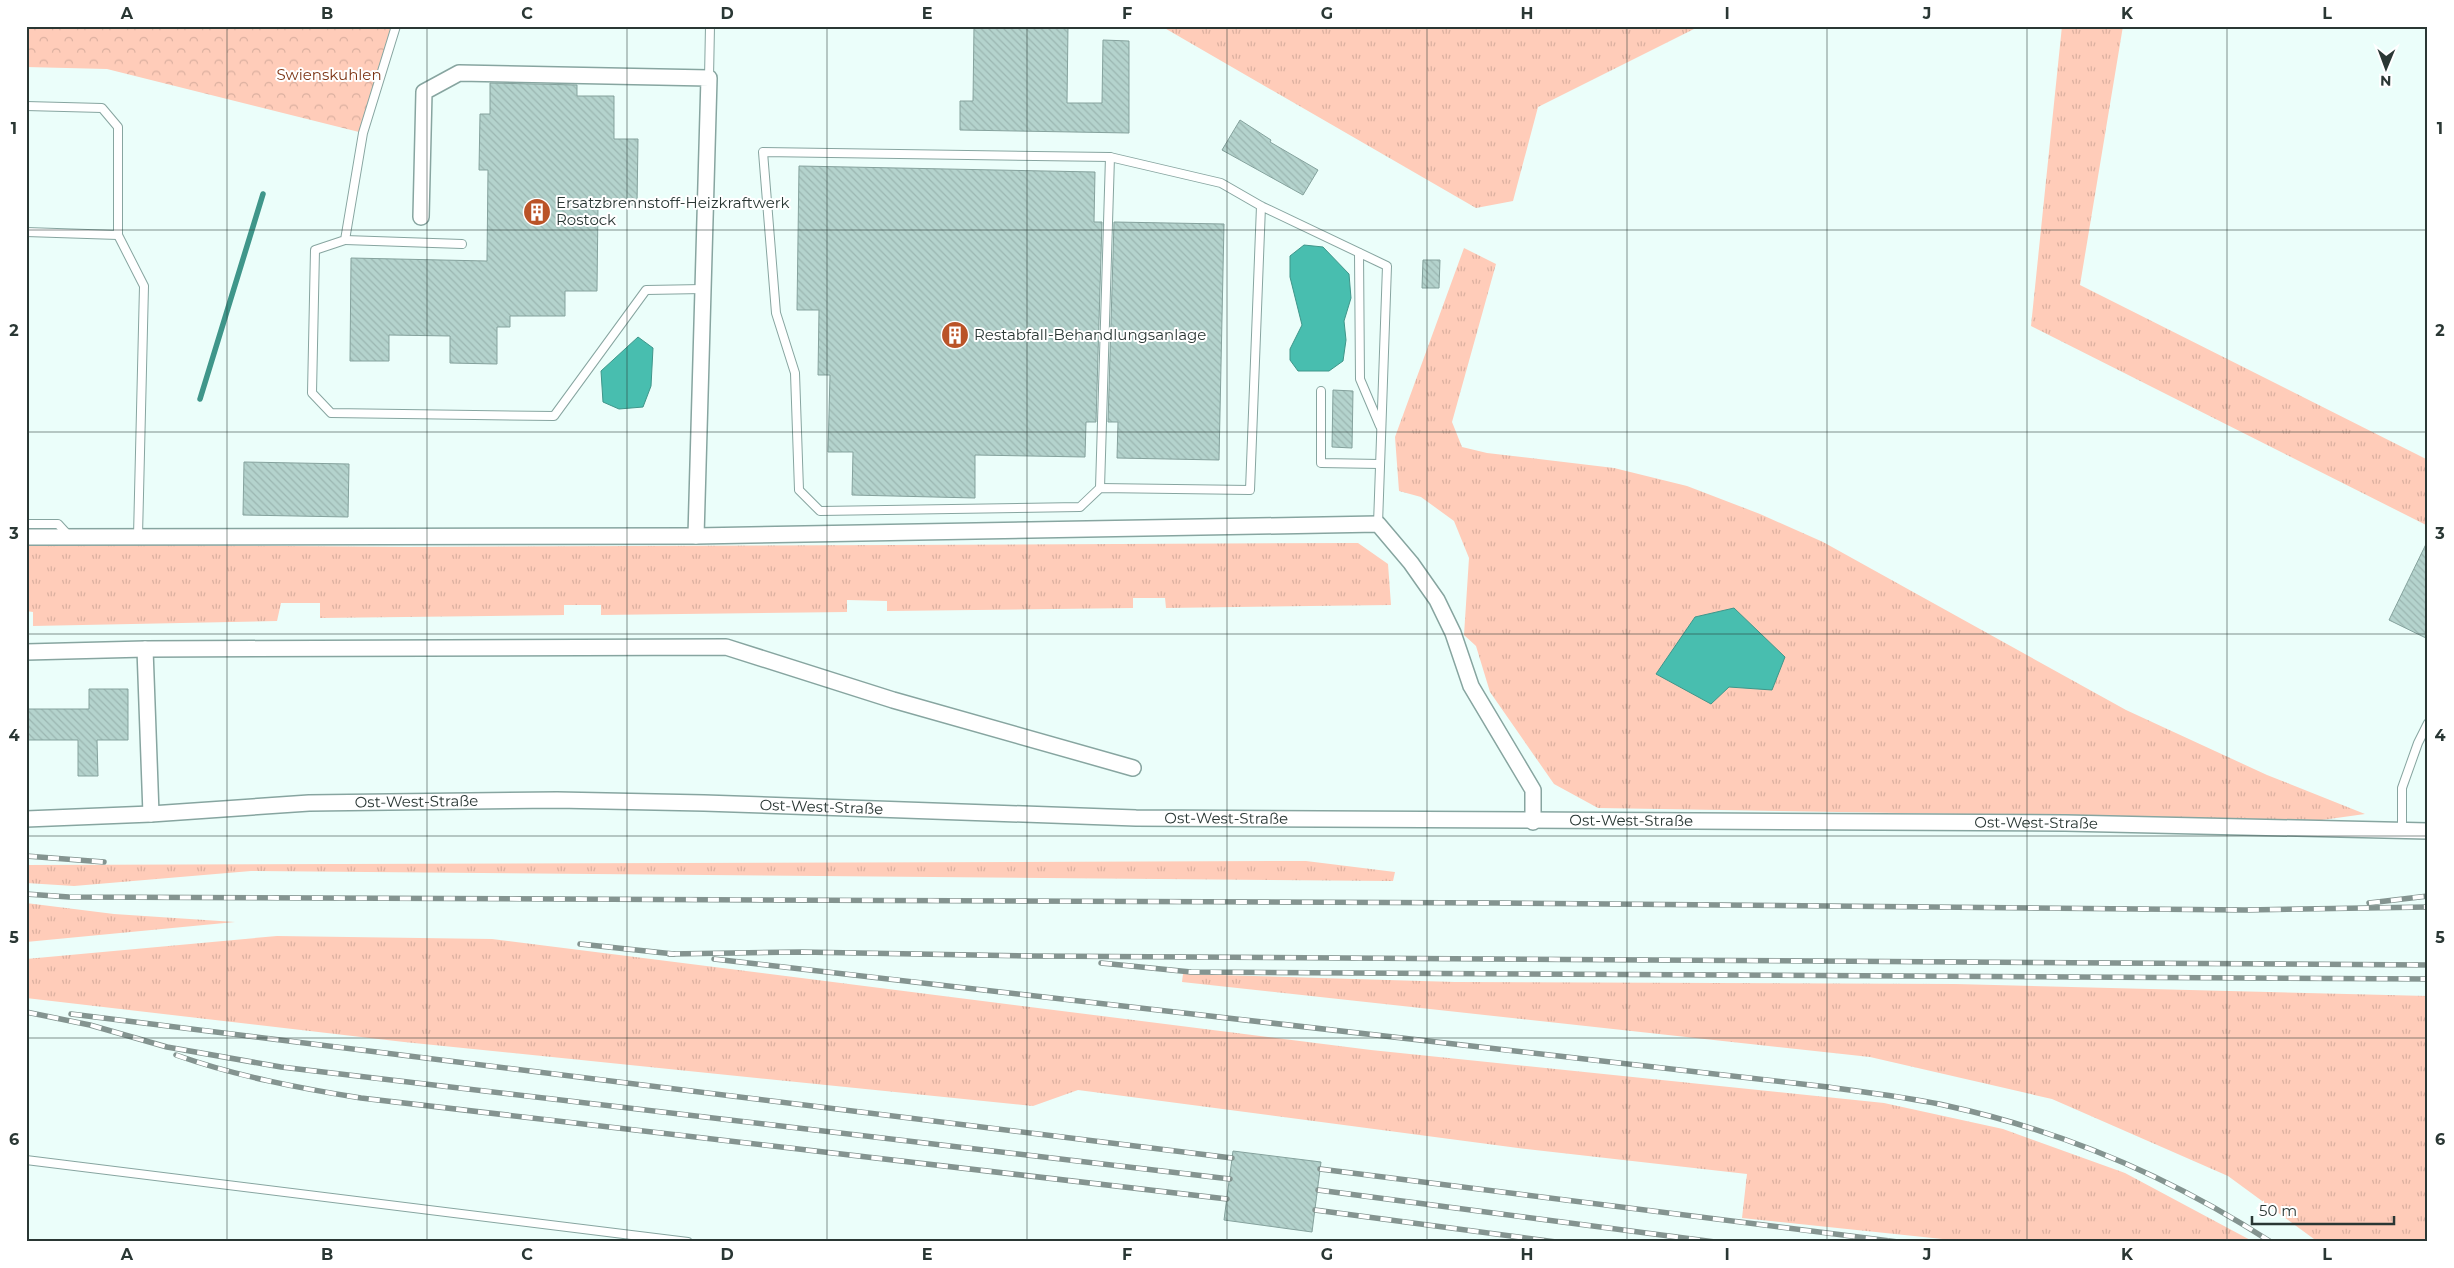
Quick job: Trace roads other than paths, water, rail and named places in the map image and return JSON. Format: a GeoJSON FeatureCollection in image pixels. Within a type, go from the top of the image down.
{"type":"FeatureCollection","features":[{"type":"Feature","properties":{"kind":"street"},"geometry":{"type":"LineString","coordinates":[[422,217],[424,92],[459,73],[709,78],[696,536]]}},
{"type":"Feature","properties":{"kind":"street"},"geometry":{"type":"LineString","coordinates":[[26,537],[696,536],[1378,524],[1411,563],[1437,600],[1453,633],[1471,686],[1533,790],[1533,822]]}},
{"type":"Feature","properties":{"kind":"street"},"geometry":{"type":"LineString","coordinates":[[26,652],[145,649],[726,647],[894,700],[1133,768]]}},
{"type":"Feature","properties":{"kind":"street"},"geometry":{"type":"LineString","coordinates":[[145,649],[151,814]]}},
{"type":"Feature","properties":{"kind":"street","name":"Ost-West-Straße"},"geometry":{"type":"LineString","coordinates":[[26,819],[151,814],[300,803],[557,800],[704,803],[1136,818],[1533,822],[2055,823],[2428,831]]}},
{"type":"Feature","properties":{"kind":"lane"},"geometry":{"type":"LineString","coordinates":[[345,240],[363,133],[396,26]]}},
{"type":"Feature","properties":{"kind":"lane"},"geometry":{"type":"LineString","coordinates":[[709,78],[710,26]]}},
{"type":"Feature","properties":{"kind":"lane"},"geometry":{"type":"LineString","coordinates":[[26,106],[102,108],[118,127],[118,235],[144,286],[138,536]]}},
{"type":"Feature","properties":{"kind":"lane"},"geometry":{"type":"LineString","coordinates":[[1260,206],[1250,490],[1100,488],[1080,507],[820,511],[799,490],[795,373],[776,313],[763,152],[1110,157],[1221,183],[1260,206],[1387,266],[1378,524]]}},
{"type":"Feature","properties":{"kind":"lane"},"geometry":{"type":"LineString","coordinates":[[1100,488],[1110,157]]}},
{"type":"Feature","properties":{"kind":"lane"},"geometry":{"type":"LineString","coordinates":[[26,232],[118,235]]}},
{"type":"Feature","properties":{"kind":"lane"},"geometry":{"type":"LineString","coordinates":[[462,244],[345,240],[315,250],[312,393],[331,412],[554,416],[646,290],[703,289]]}},
{"type":"Feature","properties":{"kind":"lane"},"geometry":{"type":"LineString","coordinates":[[1359,252],[1360,379],[1381,428]]}},
{"type":"Feature","properties":{"kind":"lane"},"geometry":{"type":"LineString","coordinates":[[1321,391],[1321,463],[1380,464]]}},
{"type":"Feature","properties":{"kind":"lane"},"geometry":{"type":"LineString","coordinates":[[26,524],[58,524],[69,536]]}},
{"type":"Feature","properties":{"kind":"lane"},"geometry":{"type":"LineString","coordinates":[[2402,830],[2402,788],[2418,742],[2428,723]]}},
{"type":"Feature","properties":{"kind":"lane"},"geometry":{"type":"LineString","coordinates":[[26,1160],[688,1242]]}},
{"type":"Feature","properties":{"kind":"waterway"},"geometry":{"type":"LineString","coordinates":[[200,399],[263,194]]}},
{"type":"Feature","properties":{"kind":"railway"},"geometry":{"type":"LineString","coordinates":[[26,856],[104,862]]}},
{"type":"Feature","properties":{"kind":"railway"},"geometry":{"type":"LineString","coordinates":[[26,894],[69,897],[1503,903],[2246,910],[2428,907]]}},
{"type":"Feature","properties":{"kind":"railway"},"geometry":{"type":"LineString","coordinates":[[2369,903],[2428,896]]}},
{"type":"Feature","properties":{"kind":"railway"},"geometry":{"type":"LineString","coordinates":[[580,944],[674,954]]}},
{"type":"Feature","properties":{"kind":"railway"},"geometry":{"type":"LineString","coordinates":[[669,954],[800,952],[1030,956],[2428,965]]}},
{"type":"Feature","properties":{"kind":"railway"},"geometry":{"type":"LineString","coordinates":[[714,959],[1828,1087],[1918,1100],[1991,1116],[2075,1143],[2116,1159],[2195,1197],[2271,1242]]}},
{"type":"Feature","properties":{"kind":"railway"},"geometry":{"type":"LineString","coordinates":[[1101,963],[1191,972],[2428,979]]}},
{"type":"Feature","properties":{"kind":"railway"},"geometry":{"type":"LineString","coordinates":[[26,1012],[90,1025],[167,1047],[281,1067],[1230,1179]]}},
{"type":"Feature","properties":{"kind":"railway"},"geometry":{"type":"LineString","coordinates":[[71,1014],[1232,1158]]}},
{"type":"Feature","properties":{"kind":"railway"},"geometry":{"type":"LineString","coordinates":[[176,1055],[267,1081],[361,1098],[1227,1199]]}},
{"type":"Feature","properties":{"kind":"railway"},"geometry":{"type":"LineString","coordinates":[[1320,1169],[1898,1242]]}},
{"type":"Feature","properties":{"kind":"railway"},"geometry":{"type":"LineString","coordinates":[[1318,1190],[1715,1242]]}},
{"type":"Feature","properties":{"kind":"railway"},"geometry":{"type":"LineString","coordinates":[[1315,1210],[1556,1242]]}},
{"type":"Feature","properties":{"kind":"place","name":"Ersatzbrennstoff-Heizkraftwerk Rostock"},"geometry":{"type":"Point","coordinates":[537,212]}},
{"type":"Feature","properties":{"kind":"place","name":"Restabfall-Behandlungsanlage"},"geometry":{"type":"Point","coordinates":[955,335]}},
{"type":"Feature","properties":{"kind":"park label","name":"Swienskuhlen"},"geometry":{"type":"Point","coordinates":[329,75]}}]}
